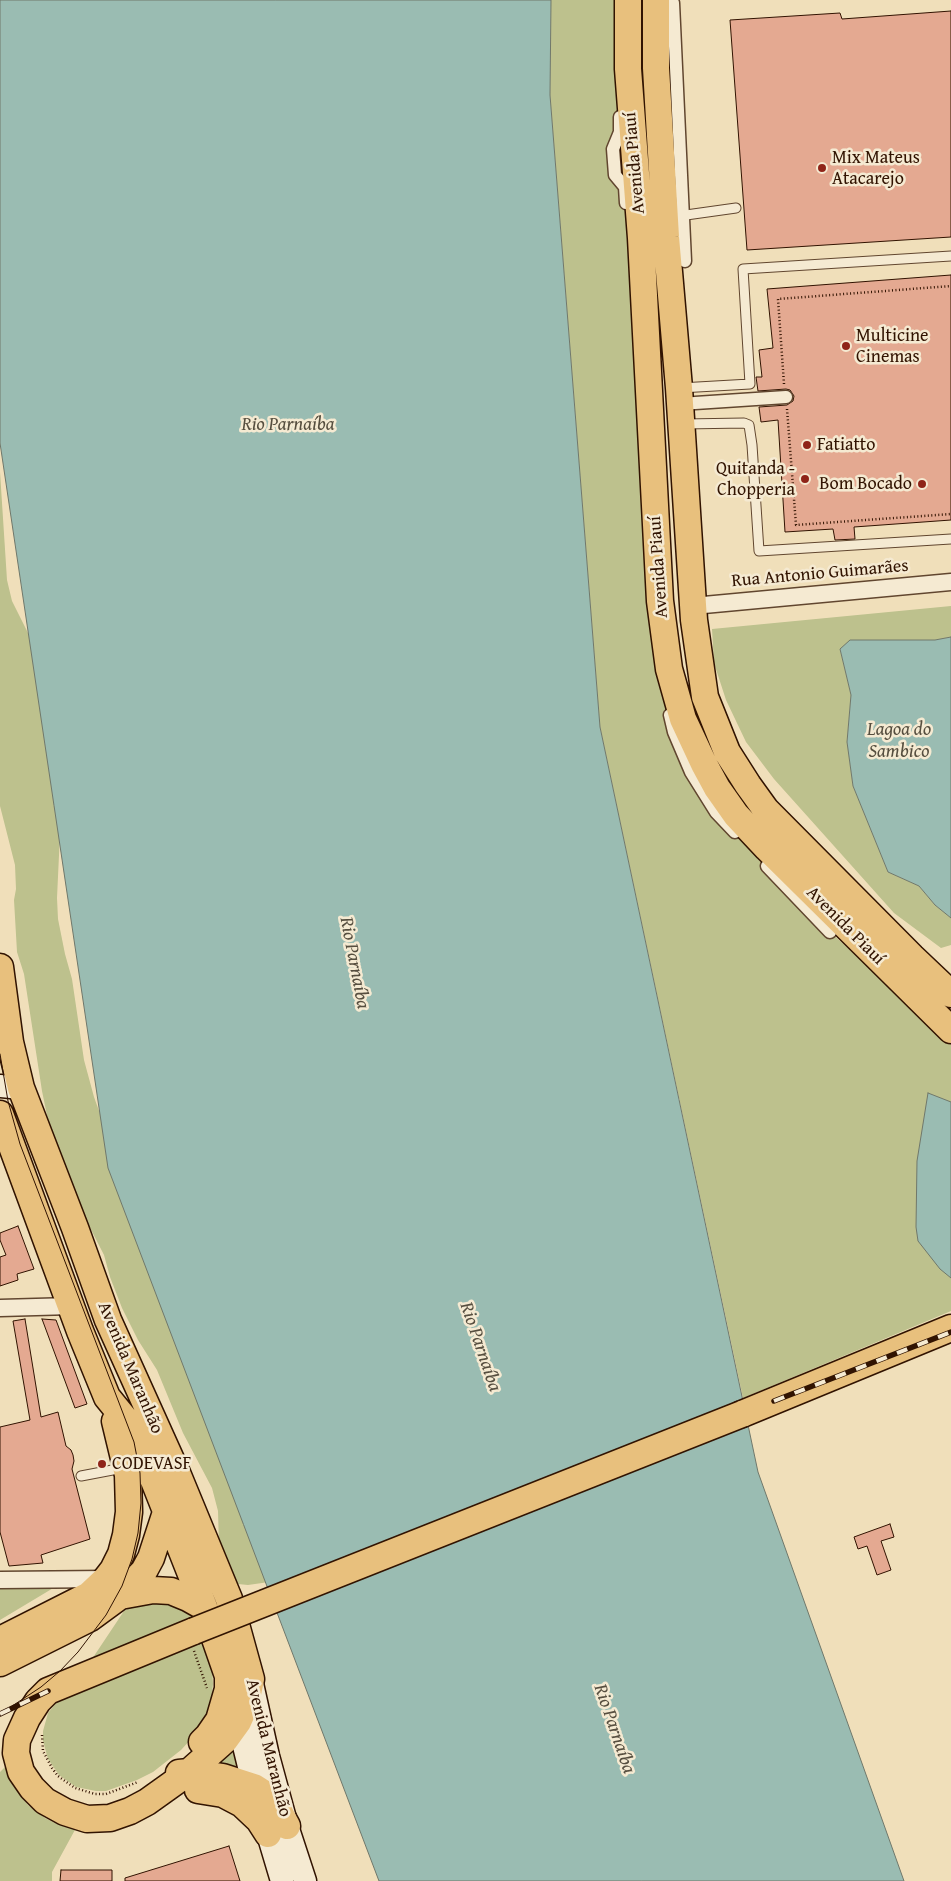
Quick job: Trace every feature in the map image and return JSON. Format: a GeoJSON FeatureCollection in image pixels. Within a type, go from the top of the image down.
{"type":"FeatureCollection","features":[{"type":"Feature","properties":{"kind":"main road","name":"Avenida Piauí"},"geometry":{"type":"LineString","coordinates":[[628,0],[628,69],[641,238],[660,601],[669,669],[683,719],[712,780],[736,815],[951,1030]]}},
{"type":"Feature","properties":{"kind":"main road","name":"Avenida Piauí"},"geometry":{"type":"LineString","coordinates":[[664,1],[656,68],[674,217],[680,405],[693,606],[705,697],[727,752],[748,786],[766,810],[951,994]]}},
{"type":"Feature","properties":{"kind":"main road","name":"Avenida Maranhão"},"geometry":{"type":"LineString","coordinates":[[0,967],[10,1042],[10,1087],[75,1228],[108,1320],[177,1473],[228,1599],[239,1678]]}},
{"type":"Feature","properties":{"kind":"main road","name":"Avenida Maranhão"},"geometry":{"type":"LineString","coordinates":[[0,1114],[108,1397],[129,1424],[143,1453],[204,1607],[239,1678],[268,1756],[282,1881]]}},
{"type":"Feature","properties":{"kind":"main road"},"geometry":{"type":"LineString","coordinates":[[152,1785],[190,1772],[225,1740],[238,1722],[246,1704],[239,1678],[228,1689],[219,1720],[208,1736],[152,1785],[130,1811],[110,1818],[88,1819],[65,1812],[46,1802],[32,1788],[21,1772],[16,1753],[17,1740],[35,1724],[38,1701],[48,1691],[194,1641],[951,1328]]}},
{"type":"Feature","properties":{"kind":"main road"},"geometry":{"type":"LineString","coordinates":[[0,1663],[90,1618],[113,1588],[126,1535],[129,1512],[126,1467],[108,1397]]}},
{"type":"Feature","properties":{"kind":"main road"},"geometry":{"type":"LineString","coordinates":[[0,1640],[88,1595],[113,1588],[144,1571],[151,1558],[177,1473]]}},
{"type":"Feature","properties":{"kind":"main road"},"geometry":{"type":"LineString","coordinates":[[113,1588],[171,1592],[204,1607]]}},
{"type":"Feature","properties":{"kind":"main road","name":"Avenida Maranhão"},"geometry":{"type":"LineString","coordinates":[[238,1722],[254,1787]]}},
{"type":"Feature","properties":{"kind":"main road"},"geometry":{"type":"LineString","coordinates":[[190,1772],[223,1777],[254,1787],[265,1794],[275,1804],[277,1830]]}},
{"type":"Feature","properties":{"kind":"main road"},"geometry":{"type":"LineString","coordinates":[[152,1785],[223,1794],[242,1804],[259,1820],[277,1830]]}},
{"type":"Feature","properties":{"kind":"main road","name":"Avenida Maranhão"},"geometry":{"type":"LineString","coordinates":[[277,1830],[305,1881]]}},
{"type":"Feature","properties":{"kind":"street"},"geometry":{"type":"LineString","coordinates":[[618,0],[620,132],[614,149],[615,175],[624,187],[626,213]]}},
{"type":"Feature","properties":{"kind":"street"},"geometry":{"type":"LineString","coordinates":[[674,217],[685,260]]}},
{"type":"Feature","properties":{"kind":"street"},"geometry":{"type":"LineString","coordinates":[[630,269],[654,632],[662,685],[674,732],[691,772],[716,812],[830,932]]}},
{"type":"Feature","properties":{"kind":"street"},"geometry":{"type":"LineString","coordinates":[[680,405],[786,397]]}},
{"type":"Feature","properties":{"kind":"street","name":"Rua Antonio Guimarães"},"geometry":{"type":"LineString","coordinates":[[693,606],[951,582]]}},
{"type":"Feature","properties":{"kind":"street"},"geometry":{"type":"LineString","coordinates":[[0,1308],[72,1306]]}},
{"type":"Feature","properties":{"kind":"street"},"geometry":{"type":"LineString","coordinates":[[0,1580],[113,1588]]}},
{"type":"Feature","properties":{"kind":"lane"},"geometry":{"type":"LineString","coordinates":[[674,217],[736,208]]}},
{"type":"Feature","properties":{"kind":"lane"},"geometry":{"type":"LineString","coordinates":[[680,405],[750,384],[743,269],[951,256]]}},
{"type":"Feature","properties":{"kind":"lane"},"geometry":{"type":"LineString","coordinates":[[680,405],[749,425],[759,551],[951,539]]}},
{"type":"Feature","properties":{"kind":"lane"},"geometry":{"type":"LineString","coordinates":[[81,1476],[126,1467]]}},
{"type":"Feature","properties":{"kind":"path"},"geometry":{"type":"LineString","coordinates":[[951,286],[778,299],[796,526],[951,514]]}},
{"type":"Feature","properties":{"kind":"path"},"geometry":{"type":"LineString","coordinates":[[194,1641],[208,1692]]}},
{"type":"Feature","properties":{"kind":"path"},"geometry":{"type":"LineString","coordinates":[[35,1724],[47,1760],[58,1776],[75,1788],[95,1794],[106,1794],[152,1785]]}},
{"type":"Feature","properties":{"kind":"green space"},"geometry":{"type":"Polygon","coordinates":[[[551,0],[618,0],[620,132],[613,149],[625,187],[662,685],[830,932],[951,1041],[951,1311],[743,1398],[600,727],[550,95],[551,0]]]}},
{"type":"Feature","properties":{"kind":"green space"},"geometry":{"type":"Polygon","coordinates":[[[0,472],[7,580],[12,601],[29,635],[61,812],[57,898],[58,919],[72,979],[84,1060],[94,1097],[269,1582],[248,1585],[238,1584],[231,1576],[219,1545],[218,1511],[212,1488],[183,1433],[157,1370],[138,1340],[122,1308],[104,1255],[76,1200],[49,1125],[24,974],[17,952],[14,900],[16,889],[15,865],[0,806],[0,472]]]}},
{"type":"Feature","properties":{"kind":"green space"},"geometry":{"type":"Polygon","coordinates":[[[951,606],[951,637],[935,640],[899,641],[840,649],[851,695],[847,742],[853,786],[888,872],[919,886],[935,905],[951,918],[951,945],[941,948],[894,913],[774,779],[746,742],[726,700],[714,663],[712,629],[951,606]]]}},
{"type":"Feature","properties":{"kind":"green space"},"geometry":{"type":"Polygon","coordinates":[[[0,1583],[60,1584],[0,1620],[0,1583]]]}},
{"type":"Feature","properties":{"kind":"green space"},"geometry":{"type":"Polygon","coordinates":[[[162,1598],[194,1616],[212,1668],[211,1702],[206,1716],[193,1737],[181,1750],[153,1772],[106,1791],[76,1787],[59,1775],[48,1759],[43,1741],[43,1731],[48,1713],[94,1656],[124,1611],[134,1605],[162,1598]]]}},
{"type":"Feature","properties":{"kind":"green space"},"geometry":{"type":"Polygon","coordinates":[[[239,1748],[246,1777],[209,1770],[239,1748]]]}},
{"type":"Feature","properties":{"kind":"green space"},"geometry":{"type":"Polygon","coordinates":[[[5,1767],[14,1787],[28,1805],[55,1823],[76,1828],[52,1872],[52,1881],[0,1881],[0,1772],[5,1767]]]}},
{"type":"Feature","properties":{"kind":"water","name":"Rio Parnaíba"},"geometry":{"type":"Polygon","coordinates":[[[0,0],[551,0],[550,95],[600,727],[758,1472],[904,1881],[379,1881],[108,1168],[0,443],[0,0]]]}},
{"type":"Feature","properties":{"kind":"water","name":"Lagoa do Sambico"},"geometry":{"type":"Polygon","coordinates":[[[951,637],[951,918],[935,905],[919,886],[888,872],[853,786],[847,742],[851,695],[840,649],[850,640],[935,640],[951,637]]]}},
{"type":"Feature","properties":{"kind":"water"},"geometry":{"type":"Polygon","coordinates":[[[928,1093],[951,1102],[951,1278],[940,1269],[918,1241],[916,1227],[917,1161],[928,1093]]]}},
{"type":"Feature","properties":{"kind":"building"},"geometry":{"type":"Polygon","coordinates":[[[951,11],[951,237],[747,250],[730,20],[840,13],[842,19],[951,11]]]}},
{"type":"Feature","properties":{"kind":"building"},"geometry":{"type":"Polygon","coordinates":[[[951,275],[951,520],[854,527],[855,539],[835,540],[833,529],[785,532],[778,420],[761,422],[759,407],[787,405],[793,401],[794,396],[790,390],[786,389],[758,391],[756,377],[762,377],[759,350],[773,348],[767,289],[951,275]]]}},
{"type":"Feature","properties":{"kind":"building"},"geometry":{"type":"Polygon","coordinates":[[[18,1226],[34,1269],[17,1274],[18,1280],[0,1286],[0,1257],[6,1255],[0,1240],[0,1233],[18,1226]]]}},
{"type":"Feature","properties":{"kind":"building"},"geometry":{"type":"Polygon","coordinates":[[[25,1319],[41,1417],[58,1412],[66,1446],[73,1455],[72,1469],[90,1539],[41,1555],[43,1563],[9,1566],[0,1532],[0,1427],[30,1420],[13,1321],[25,1319]]]}},
{"type":"Feature","properties":{"kind":"building"},"geometry":{"type":"Polygon","coordinates":[[[42,1319],[56,1320],[87,1404],[75,1408],[42,1319]]]}},
{"type":"Feature","properties":{"kind":"building"},"geometry":{"type":"Polygon","coordinates":[[[890,1524],[894,1537],[881,1541],[891,1570],[877,1575],[867,1546],[858,1549],[854,1537],[890,1524]]]}},
{"type":"Feature","properties":{"kind":"building"},"geometry":{"type":"Polygon","coordinates":[[[229,1846],[240,1881],[125,1881],[125,1878],[229,1846]]]}},
{"type":"Feature","properties":{"kind":"building"},"geometry":{"type":"Polygon","coordinates":[[[61,1870],[112,1870],[112,1881],[60,1881],[61,1870]]]}},
{"type":"Feature","properties":{"kind":"tram line"},"geometry":{"type":"LineString","coordinates":[[0,1054],[8,1101],[20,1144],[134,1442],[140,1473],[141,1503],[138,1533],[132,1559],[122,1586],[106,1615],[78,1652],[60,1671],[41,1687],[0,1714]]}},
{"type":"Feature","properties":{"kind":"railway"},"geometry":{"type":"LineString","coordinates":[[774,1401],[951,1332]]}},
{"type":"Feature","properties":{"kind":"railway"},"geometry":{"type":"LineString","coordinates":[[0,1714],[48,1691]]}},
{"type":"Feature","properties":{"kind":"place","name":"Mix Mateus Atacarejo"},"geometry":{"type":"Point","coordinates":[822,168]}},
{"type":"Feature","properties":{"kind":"place","name":"Multicine Cinemas"},"geometry":{"type":"Point","coordinates":[846,346]}},
{"type":"Feature","properties":{"kind":"place","name":"Fatiatto"},"geometry":{"type":"Point","coordinates":[807,445]}},
{"type":"Feature","properties":{"kind":"place","name":"Quitanda - Chopperia"},"geometry":{"type":"Point","coordinates":[805,479]}},
{"type":"Feature","properties":{"kind":"place","name":"Bom Bocado"},"geometry":{"type":"Point","coordinates":[922,484]}},
{"type":"Feature","properties":{"kind":"place","name":"CODEVASF"},"geometry":{"type":"Point","coordinates":[102,1464]}}]}
